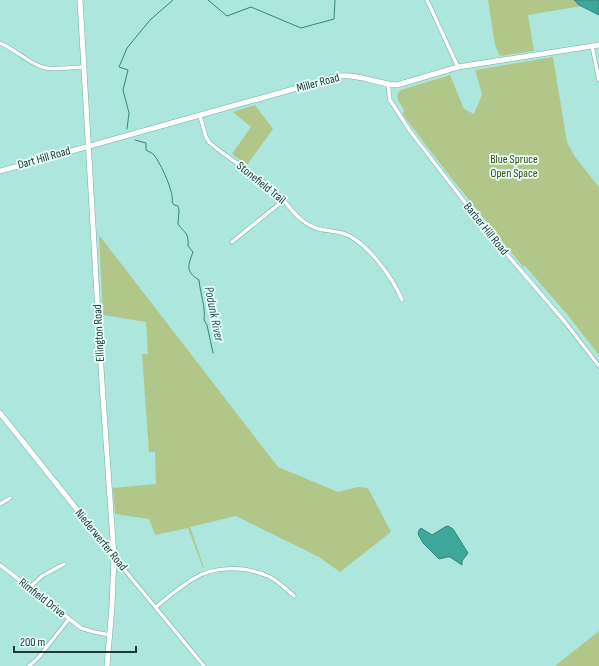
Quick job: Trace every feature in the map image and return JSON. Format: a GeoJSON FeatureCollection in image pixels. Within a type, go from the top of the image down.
{"type":"FeatureCollection","features":[{"type":"Feature","properties":{"kind":"street","name":"Ellington Road"},"geometry":{"type":"LineString","coordinates":[[80,0],[102,383],[114,556],[107,666]]}},
{"type":"Feature","properties":{"kind":"street"},"geometry":{"type":"LineString","coordinates":[[427,0],[458,67]]}},
{"type":"Feature","properties":{"kind":"street"},"geometry":{"type":"LineString","coordinates":[[0,43],[42,67],[83,67]]}},
{"type":"Feature","properties":{"kind":"street","name":"Miller Road"},"geometry":{"type":"LineString","coordinates":[[88,146],[340,76],[350,75],[388,84],[406,83],[458,67],[599,45]]}},
{"type":"Feature","properties":{"kind":"street"},"geometry":{"type":"LineString","coordinates":[[592,46],[599,80]]}},
{"type":"Feature","properties":{"kind":"street","name":"Barber Hill Road"},"geometry":{"type":"LineString","coordinates":[[388,84],[390,100],[410,131],[487,231],[560,316],[599,366]]}},
{"type":"Feature","properties":{"kind":"street","name":"Stonefield Trail"},"geometry":{"type":"LineString","coordinates":[[200,116],[209,142],[274,191],[301,220],[315,229],[343,234],[355,239],[365,248],[396,286],[402,300]]}},
{"type":"Feature","properties":{"kind":"street","name":"Dart Hill Road"},"geometry":{"type":"LineString","coordinates":[[0,171],[88,146]]}},
{"type":"Feature","properties":{"kind":"street"},"geometry":{"type":"LineString","coordinates":[[232,242],[284,200]]}},
{"type":"Feature","properties":{"kind":"street","name":"Niederwerfer Road"},"geometry":{"type":"LineString","coordinates":[[0,413],[204,666]]}},
{"type":"Feature","properties":{"kind":"street"},"geometry":{"type":"LineString","coordinates":[[0,504],[10,498]]}},
{"type":"Feature","properties":{"kind":"street","name":"Rimfield Drive"},"geometry":{"type":"LineString","coordinates":[[0,564],[82,628],[110,635]]}},
{"type":"Feature","properties":{"kind":"street"},"geometry":{"type":"LineString","coordinates":[[29,588],[42,576],[64,564]]}},
{"type":"Feature","properties":{"kind":"street"},"geometry":{"type":"LineString","coordinates":[[156,607],[194,578],[206,573],[223,569],[236,568],[259,573],[280,584],[294,596]]}},
{"type":"Feature","properties":{"kind":"street"},"geometry":{"type":"LineString","coordinates":[[29,666],[38,658],[69,619]]}},
{"type":"Feature","properties":{"kind":"green space"},"geometry":{"type":"Polygon","coordinates":[[[488,0],[599,0],[599,3],[528,15],[534,51],[500,56],[495,45],[488,0]]]}},
{"type":"Feature","properties":{"kind":"green space","name":"Blue Spruce Open Space"},"geometry":{"type":"Polygon","coordinates":[[[553,57],[567,142],[575,157],[599,187],[599,355],[566,313],[524,265],[524,268],[445,170],[403,115],[404,110],[397,97],[401,90],[450,75],[464,109],[474,114],[482,94],[475,70],[553,57]]]}},
{"type":"Feature","properties":{"kind":"green space"},"geometry":{"type":"Polygon","coordinates":[[[255,105],[273,129],[247,165],[232,154],[251,127],[233,112],[255,105]]]}},
{"type":"Feature","properties":{"kind":"green space"},"geometry":{"type":"Polygon","coordinates":[[[99,235],[278,467],[338,492],[358,487],[368,488],[391,532],[340,572],[319,557],[236,516],[190,527],[203,568],[188,528],[155,535],[149,519],[115,514],[113,488],[156,484],[155,452],[149,452],[142,354],[148,354],[146,322],[103,315],[99,235]]]}},
{"type":"Feature","properties":{"kind":"green space"},"geometry":{"type":"Polygon","coordinates":[[[599,631],[599,666],[555,666],[599,631]]]}},
{"type":"Feature","properties":{"kind":"shaded area"},"geometry":{"type":"Polygon","coordinates":[[[574,0],[599,0],[599,15],[579,5],[574,0]]]}},
{"type":"Feature","properties":{"kind":"shaded area"},"geometry":{"type":"Polygon","coordinates":[[[448,526],[453,529],[468,553],[462,561],[462,565],[450,557],[439,559],[423,543],[418,534],[421,528],[432,535],[448,526]]]}},
{"type":"Feature","properties":{"kind":"waterway","name":"Podunk River"},"geometry":{"type":"LineString","coordinates":[[127,129],[129,113],[123,90],[128,70],[119,67],[127,48],[150,20],[173,0]]}},
{"type":"Feature","properties":{"kind":"waterway","name":"Podunk River"},"geometry":{"type":"LineString","coordinates":[[208,0],[227,16],[251,7],[301,28],[334,19],[335,0]]}},
{"type":"Feature","properties":{"kind":"waterway","name":"Podunk River"},"geometry":{"type":"LineString","coordinates":[[135,140],[146,143],[146,150],[153,154],[157,159],[169,185],[172,202],[174,205],[178,206],[178,224],[186,234],[188,246],[193,252],[189,268],[191,274],[199,280],[204,320],[207,325],[213,353]]}}]}
